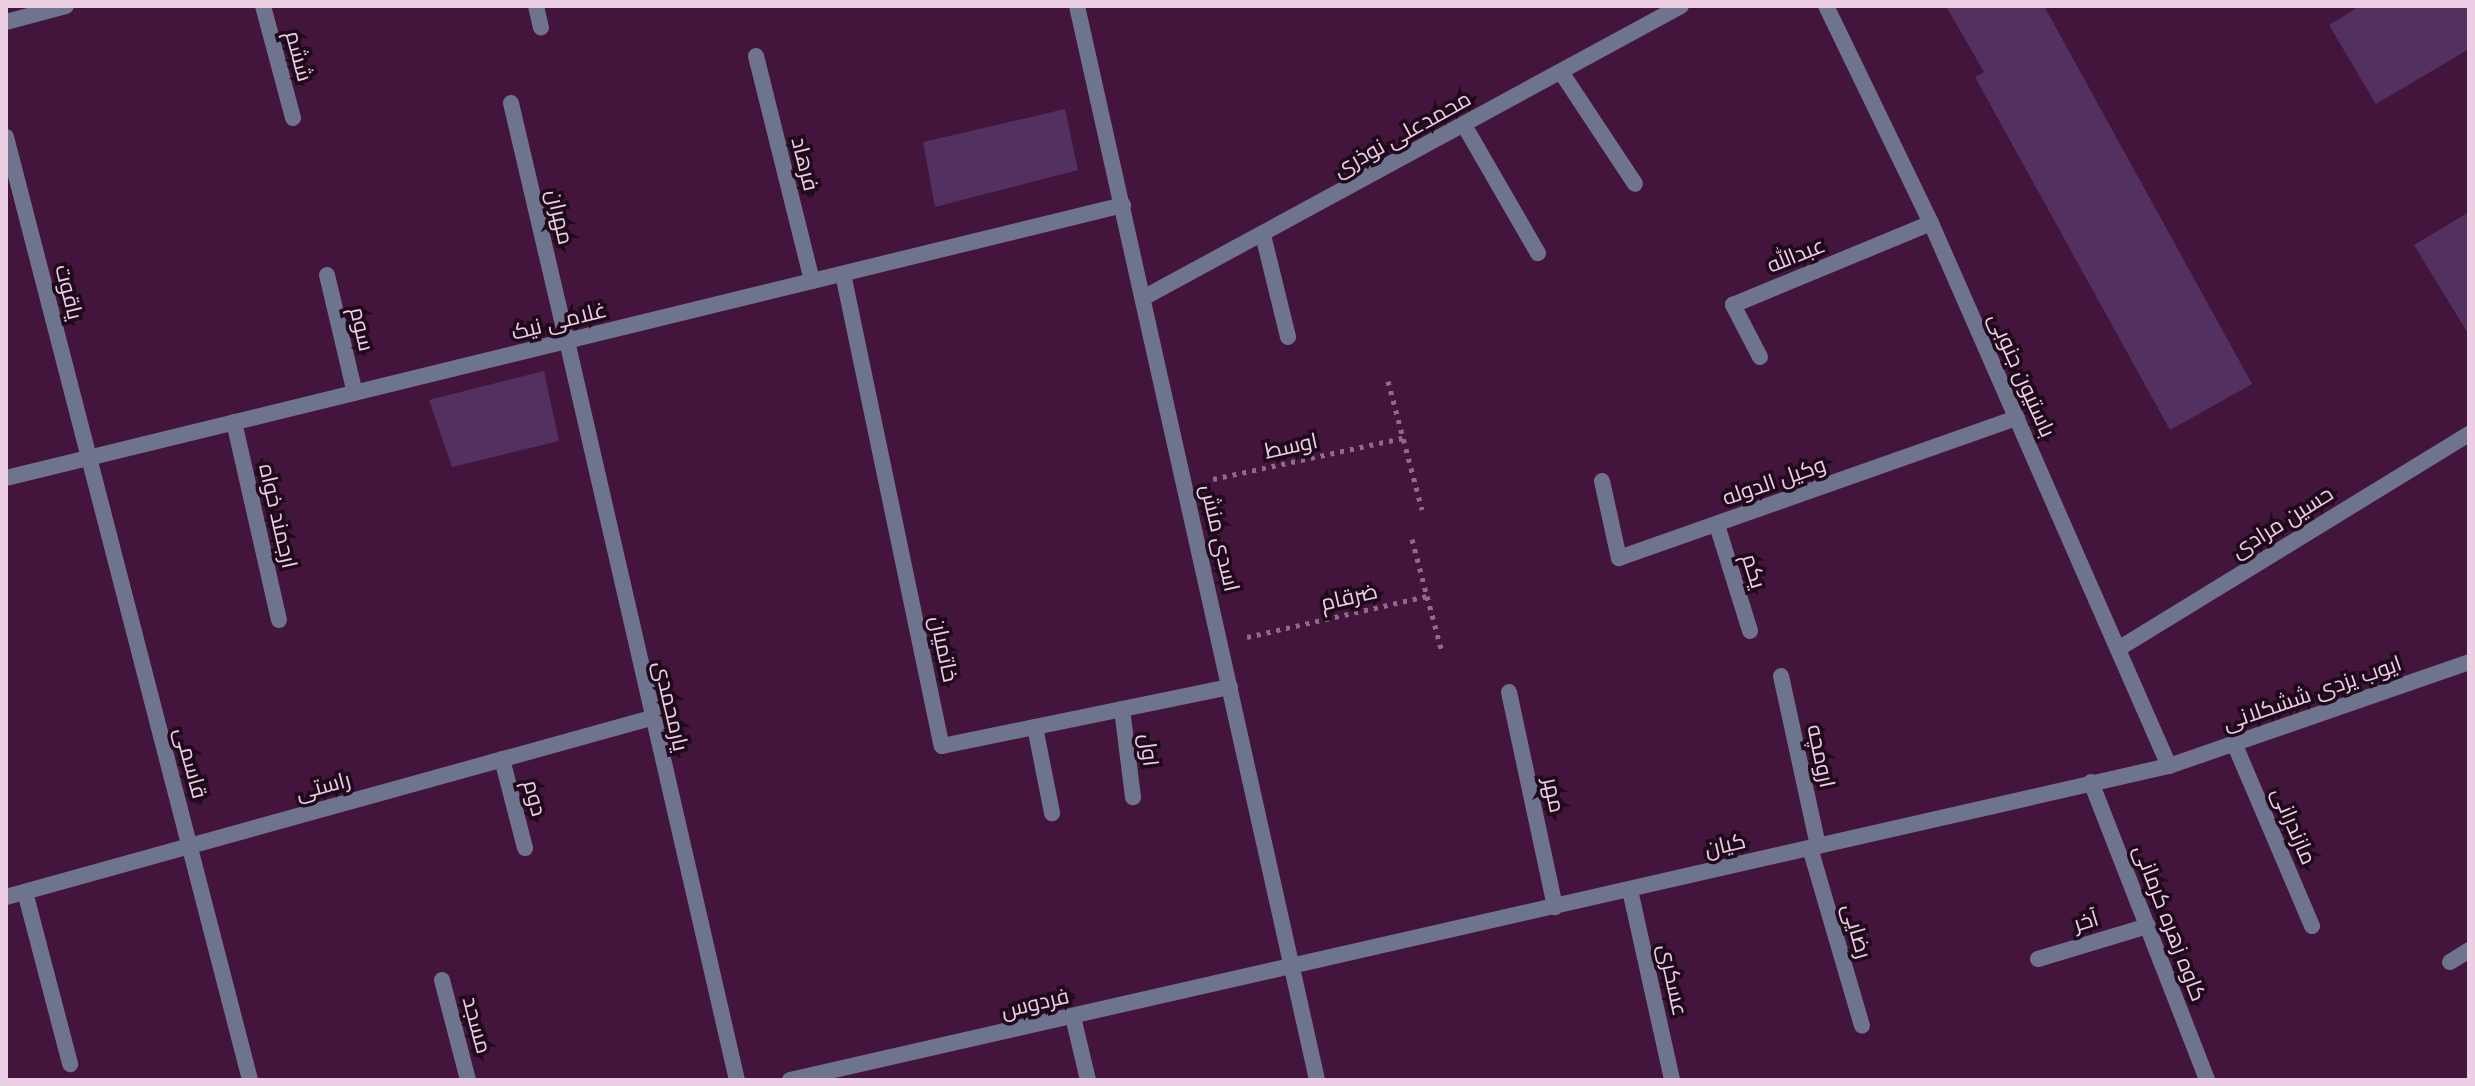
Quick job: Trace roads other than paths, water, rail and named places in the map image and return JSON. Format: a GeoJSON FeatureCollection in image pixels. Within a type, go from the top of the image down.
{"type":"FeatureCollection","features":[{"type":"Feature","properties":{"kind":"street"},"geometry":{"type":"LineString","coordinates":[[6,22],[66,6]]}},
{"type":"Feature","properties":{"kind":"street","name":"ششم"},"geometry":{"type":"LineString","coordinates":[[263,6],[293,118]]}},
{"type":"Feature","properties":{"kind":"street"},"geometry":{"type":"LineString","coordinates":[[536,6],[541,27]]}},
{"type":"Feature","properties":{"kind":"street","name":"اسدی منش"},"geometry":{"type":"LineString","coordinates":[[1077,6],[1317,1080]]}},
{"type":"Feature","properties":{"kind":"street","name":"محمدعلی نوذری"},"geometry":{"type":"LineString","coordinates":[[1143,298],[1681,6]]}},
{"type":"Feature","properties":{"kind":"street","name":"باستیون جنوبی"},"geometry":{"type":"LineString","coordinates":[[1826,6],[1931,223],[2169,766]]}},
{"type":"Feature","properties":{"kind":"street","name":"فرهاد"},"geometry":{"type":"LineString","coordinates":[[756,56],[812,281]]}},
{"type":"Feature","properties":{"kind":"street"},"geometry":{"type":"LineString","coordinates":[[1561,72],[1635,184]]}},
{"type":"Feature","properties":{"kind":"street","name":"مهران"},"geometry":{"type":"LineString","coordinates":[[511,103],[567,341]]}},
{"type":"Feature","properties":{"kind":"street"},"geometry":{"type":"LineString","coordinates":[[1464,125],[1538,253]]}},
{"type":"Feature","properties":{"kind":"street","name":"یاقوت"},"geometry":{"type":"LineString","coordinates":[[6,137],[89,458]]}},
{"type":"Feature","properties":{"kind":"street","name":"غلامی نیک"},"geometry":{"type":"LineString","coordinates":[[6,478],[1123,205]]}},
{"type":"Feature","properties":{"kind":"street","name":"عبدالله"},"geometry":{"type":"LineString","coordinates":[[1760,357],[1733,305],[1931,223]]}},
{"type":"Feature","properties":{"kind":"street"},"geometry":{"type":"LineString","coordinates":[[1263,235],[1288,337]]}},
{"type":"Feature","properties":{"kind":"street","name":"خاتمیان"},"geometry":{"type":"LineString","coordinates":[[843,274],[942,746],[1230,687]]}},
{"type":"Feature","properties":{"kind":"street","name":"سوم"},"geometry":{"type":"LineString","coordinates":[[327,275],[355,393]]}},
{"type":"Feature","properties":{"kind":"street","name":"یارمحمدی"},"geometry":{"type":"LineString","coordinates":[[567,341],[651,718],[737,1080]]}},
{"type":"Feature","properties":{"kind":"street","name":"وکیل الدوله"},"geometry":{"type":"LineString","coordinates":[[1602,481],[1619,558],[2017,418]]}},
{"type":"Feature","properties":{"kind":"street","name":"ارجمند خواه"},"geometry":{"type":"LineString","coordinates":[[234,422],[279,620]]}},
{"type":"Feature","properties":{"kind":"street","name":"حسین مرادی"},"geometry":{"type":"LineString","coordinates":[[2118,649],[2469,434]]}},
{"type":"Feature","properties":{"kind":"street","name":"قاسمی"},"geometry":{"type":"LineString","coordinates":[[89,458],[250,1080]]}},
{"type":"Feature","properties":{"kind":"street","name":"یکم"},"geometry":{"type":"LineString","coordinates":[[1717,525],[1750,631]]}},
{"type":"Feature","properties":{"kind":"street","name":"ایوب یزدی ششکلانی"},"geometry":{"type":"LineString","coordinates":[[2169,766],[2469,662]]}},
{"type":"Feature","properties":{"kind":"street","name":"ارومچه"},"geometry":{"type":"LineString","coordinates":[[1781,676],[1814,847]]}},
{"type":"Feature","properties":{"kind":"street","name":"مهر"},"geometry":{"type":"LineString","coordinates":[[1509,692],[1555,907]]}},
{"type":"Feature","properties":{"kind":"street","name":"اول"},"geometry":{"type":"LineString","coordinates":[[1122,709],[1133,797]]}},
{"type":"Feature","properties":{"kind":"street","name":"راستی"},"geometry":{"type":"LineString","coordinates":[[6,897],[651,718]]}},
{"type":"Feature","properties":{"kind":"street"},"geometry":{"type":"LineString","coordinates":[[1035,727],[1052,813]]}},
{"type":"Feature","properties":{"kind":"street","name":"مازندرانی"},"geometry":{"type":"LineString","coordinates":[[2234,743],[2312,926]]}},
{"type":"Feature","properties":{"kind":"street","name":"دوم"},"geometry":{"type":"LineString","coordinates":[[502,759],[525,848]]}},
{"type":"Feature","properties":{"kind":"street","name":"کیان"},"geometry":{"type":"LineString","coordinates":[[1291,969],[2169,766]]}},
{"type":"Feature","properties":{"kind":"street","name":"کاوه زهره کرمانی"},"geometry":{"type":"LineString","coordinates":[[2091,782],[2207,1080]]}},
{"type":"Feature","properties":{"kind":"street","name":"رضایی"},"geometry":{"type":"LineString","coordinates":[[1814,847],[1862,1026]]}},
{"type":"Feature","properties":{"kind":"street","name":"عسکری"},"geometry":{"type":"LineString","coordinates":[[1630,890],[1672,1080]]}},
{"type":"Feature","properties":{"kind":"street"},"geometry":{"type":"LineString","coordinates":[[25,892],[70,1064]]}},
{"type":"Feature","properties":{"kind":"street","name":"آخر"},"geometry":{"type":"LineString","coordinates":[[2038,959],[2148,926]]}},
{"type":"Feature","properties":{"kind":"street"},"geometry":{"type":"LineString","coordinates":[[2450,962],[2469,950]]}},
{"type":"Feature","properties":{"kind":"street","name":"فردوس"},"geometry":{"type":"LineString","coordinates":[[790,1080],[828,1076],[1291,969]]}},
{"type":"Feature","properties":{"kind":"street","name":"مسجد"},"geometry":{"type":"LineString","coordinates":[[442,980],[468,1080]]}},
{"type":"Feature","properties":{"kind":"street"},"geometry":{"type":"LineString","coordinates":[[1073,1017],[1088,1080]]}}]}
